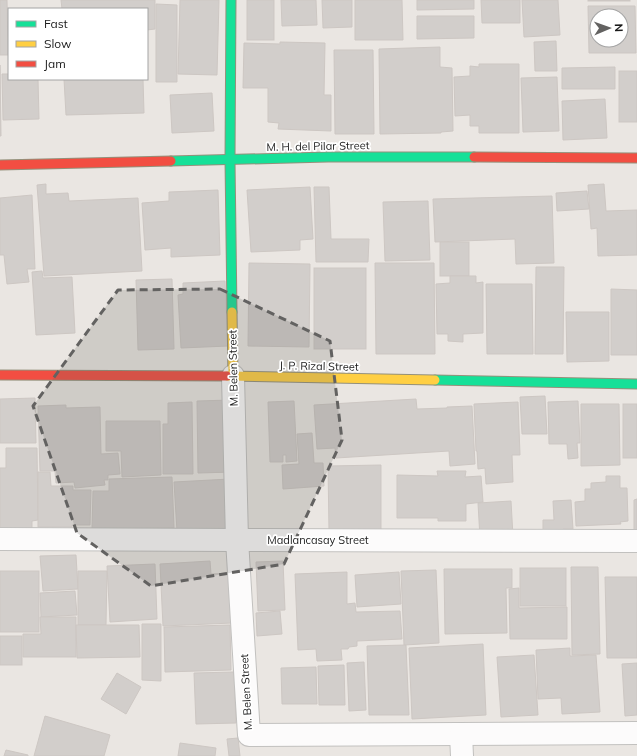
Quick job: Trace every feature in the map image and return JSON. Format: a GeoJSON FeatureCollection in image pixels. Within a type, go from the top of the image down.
{"type":"FeatureCollection","features":[{"type":"Feature","properties":{"kind":"main road","name":"M. Belen Street"},"geometry":{"type":"LineString","coordinates":[[231,0],[230,160],[233,376]]}},
{"type":"Feature","properties":{"kind":"main road","name":"M. H. del Pilar Street"},"geometry":{"type":"LineString","coordinates":[[0,165],[328,157],[637,158]]}},
{"type":"Feature","properties":{"kind":"main road","name":"J. P. Rizal Street"},"geometry":{"type":"LineString","coordinates":[[0,375],[233,376],[637,384]]}},
{"type":"Feature","properties":{"kind":"street","name":"M. Belen Street"},"geometry":{"type":"LineString","coordinates":[[233,376],[237,540],[249,735],[461,734]]}},
{"type":"Feature","properties":{"kind":"street","name":"Madlancasay Street"},"geometry":{"type":"LineString","coordinates":[[0,538],[637,541]]}},
{"type":"Feature","properties":{"kind":"street"},"geometry":{"type":"LineString","coordinates":[[462,756],[461,734],[637,733]]}},
{"type":"Feature","properties":{"kind":"highlighted area"},"geometry":{"type":"Polygon","coordinates":[[[220,289],[330,341],[342,440],[284,564],[151,586],[77,533],[33,406],[118,290],[220,289]]]}},
{"type":"Feature","properties":{"kind":"building"},"geometry":{"type":"Polygon","coordinates":[[[0,0],[7,0],[8,55],[0,55],[0,0]]]}},
{"type":"Feature","properties":{"kind":"building"},"geometry":{"type":"Polygon","coordinates":[[[61,0],[155,0],[155,29],[148,30],[148,8],[62,8],[61,0]]]}},
{"type":"Feature","properties":{"kind":"building"},"geometry":{"type":"Polygon","coordinates":[[[180,0],[219,0],[217,75],[178,74],[180,0]]]}},
{"type":"Feature","properties":{"kind":"building"},"geometry":{"type":"Polygon","coordinates":[[[247,0],[274,0],[274,40],[247,40],[247,0]]]}},
{"type":"Feature","properties":{"kind":"building"},"geometry":{"type":"Polygon","coordinates":[[[281,0],[316,0],[317,25],[282,26],[281,0]]]}},
{"type":"Feature","properties":{"kind":"building"},"geometry":{"type":"Polygon","coordinates":[[[322,0],[352,0],[352,27],[323,28],[322,0]]]}},
{"type":"Feature","properties":{"kind":"building"},"geometry":{"type":"Polygon","coordinates":[[[355,0],[402,0],[403,40],[355,40],[355,0]]]}},
{"type":"Feature","properties":{"kind":"building"},"geometry":{"type":"Polygon","coordinates":[[[417,0],[474,0],[474,9],[417,10],[417,0]]]}},
{"type":"Feature","properties":{"kind":"building"},"geometry":{"type":"Polygon","coordinates":[[[481,0],[520,0],[520,23],[482,23],[481,0]]]}},
{"type":"Feature","properties":{"kind":"building"},"geometry":{"type":"Polygon","coordinates":[[[522,0],[558,0],[560,35],[524,37],[522,0]]]}},
{"type":"Feature","properties":{"kind":"building"},"geometry":{"type":"Polygon","coordinates":[[[630,0],[630,1],[588,1],[630,0]]]}},
{"type":"Feature","properties":{"kind":"building"},"geometry":{"type":"Polygon","coordinates":[[[156,4],[177,5],[177,82],[156,82],[156,4]]]}},
{"type":"Feature","properties":{"kind":"building"},"geometry":{"type":"Polygon","coordinates":[[[588,6],[635,6],[636,53],[589,53],[588,6]]]}},
{"type":"Feature","properties":{"kind":"building"},"geometry":{"type":"Polygon","coordinates":[[[417,16],[474,16],[474,38],[417,39],[417,16]]]}},
{"type":"Feature","properties":{"kind":"building"},"geometry":{"type":"Polygon","coordinates":[[[556,41],[557,71],[535,71],[534,42],[556,41]]]}},
{"type":"Feature","properties":{"kind":"building"},"geometry":{"type":"Polygon","coordinates":[[[280,42],[325,43],[324,95],[331,95],[331,131],[278,129],[279,123],[268,122],[268,88],[243,88],[244,43],[280,44],[280,42]]]}},
{"type":"Feature","properties":{"kind":"building"},"geometry":{"type":"Polygon","coordinates":[[[440,47],[440,67],[452,68],[453,131],[441,133],[380,134],[379,49],[440,47]]]}},
{"type":"Feature","properties":{"kind":"building"},"geometry":{"type":"Polygon","coordinates":[[[334,50],[373,50],[374,134],[335,134],[334,50]]]}},
{"type":"Feature","properties":{"kind":"building"},"geometry":{"type":"Polygon","coordinates":[[[479,64],[519,64],[519,133],[479,133],[479,126],[470,126],[470,115],[455,116],[454,77],[470,76],[470,66],[479,67],[479,64]]]}},
{"type":"Feature","properties":{"kind":"building"},"geometry":{"type":"Polygon","coordinates":[[[0,65],[1,136],[0,136],[0,65]]]}},
{"type":"Feature","properties":{"kind":"building"},"geometry":{"type":"Polygon","coordinates":[[[615,67],[615,89],[562,89],[562,68],[615,67]]]}},
{"type":"Feature","properties":{"kind":"building"},"geometry":{"type":"Polygon","coordinates":[[[619,71],[637,71],[637,122],[619,122],[619,71]]]}},
{"type":"Feature","properties":{"kind":"building"},"geometry":{"type":"Polygon","coordinates":[[[2,74],[8,74],[8,80],[38,80],[39,119],[3,120],[2,74]]]}},
{"type":"Feature","properties":{"kind":"building"},"geometry":{"type":"Polygon","coordinates":[[[557,77],[559,131],[523,132],[521,78],[557,77]]]}},
{"type":"Feature","properties":{"kind":"building"},"geometry":{"type":"Polygon","coordinates":[[[64,80],[143,80],[144,113],[66,115],[64,80]]]}},
{"type":"Feature","properties":{"kind":"building"},"geometry":{"type":"Polygon","coordinates":[[[212,93],[214,131],[172,133],[170,95],[212,93]]]}},
{"type":"Feature","properties":{"kind":"building"},"geometry":{"type":"Polygon","coordinates":[[[605,99],[607,138],[563,140],[562,101],[605,99]]]}},
{"type":"Feature","properties":{"kind":"building"},"geometry":{"type":"Polygon","coordinates":[[[46,184],[46,194],[68,193],[69,201],[138,198],[142,271],[44,276],[37,185],[46,184]]]}},
{"type":"Feature","properties":{"kind":"building"},"geometry":{"type":"Polygon","coordinates":[[[604,184],[606,211],[637,210],[637,255],[598,256],[597,228],[591,229],[588,185],[604,184]]]}},
{"type":"Feature","properties":{"kind":"building"},"geometry":{"type":"Polygon","coordinates":[[[310,187],[313,239],[300,240],[300,250],[251,252],[247,190],[310,187]]]}},
{"type":"Feature","properties":{"kind":"building"},"geometry":{"type":"Polygon","coordinates":[[[314,187],[329,187],[331,239],[369,239],[368,262],[316,262],[314,187]]]}},
{"type":"Feature","properties":{"kind":"building"},"geometry":{"type":"Polygon","coordinates":[[[218,190],[220,255],[171,257],[171,248],[145,250],[142,203],[169,201],[169,192],[218,190]]]}},
{"type":"Feature","properties":{"kind":"building"},"geometry":{"type":"Polygon","coordinates":[[[587,191],[589,209],[557,211],[556,193],[587,191]]]}},
{"type":"Feature","properties":{"kind":"building"},"geometry":{"type":"Polygon","coordinates":[[[32,195],[35,269],[27,269],[29,282],[7,284],[4,255],[0,255],[0,198],[32,195]]]}},
{"type":"Feature","properties":{"kind":"building"},"geometry":{"type":"Polygon","coordinates":[[[552,196],[554,263],[516,264],[515,239],[435,242],[433,199],[552,196]]]}},
{"type":"Feature","properties":{"kind":"building"},"geometry":{"type":"Polygon","coordinates":[[[428,201],[430,260],[385,261],[383,202],[428,201]]]}},
{"type":"Feature","properties":{"kind":"building"},"geometry":{"type":"Polygon","coordinates":[[[440,242],[469,242],[469,276],[440,276],[440,242]]]}},
{"type":"Feature","properties":{"kind":"building"},"geometry":{"type":"Polygon","coordinates":[[[249,263],[310,264],[309,347],[248,346],[249,263]]]}},
{"type":"Feature","properties":{"kind":"building"},"geometry":{"type":"Polygon","coordinates":[[[375,263],[434,263],[435,354],[376,354],[375,263]]]}},
{"type":"Feature","properties":{"kind":"building"},"geometry":{"type":"Polygon","coordinates":[[[536,267],[564,267],[563,354],[535,354],[536,267]]]}},
{"type":"Feature","properties":{"kind":"building"},"geometry":{"type":"Polygon","coordinates":[[[314,268],[366,268],[366,349],[314,349],[314,268]]]}},
{"type":"Feature","properties":{"kind":"building"},"geometry":{"type":"Polygon","coordinates":[[[42,271],[43,278],[72,277],[75,333],[36,335],[32,272],[42,271]]]}},
{"type":"Feature","properties":{"kind":"building"},"geometry":{"type":"Polygon","coordinates":[[[450,276],[476,276],[476,283],[483,282],[483,333],[463,334],[463,342],[448,341],[448,334],[437,334],[436,284],[450,283],[450,276]]]}},
{"type":"Feature","properties":{"kind":"building"},"geometry":{"type":"Polygon","coordinates":[[[172,279],[174,349],[138,350],[136,280],[172,279]]]}},
{"type":"Feature","properties":{"kind":"building"},"geometry":{"type":"Polygon","coordinates":[[[225,281],[228,346],[181,348],[178,295],[183,294],[183,283],[225,281]]]}},
{"type":"Feature","properties":{"kind":"building"},"geometry":{"type":"Polygon","coordinates":[[[486,284],[532,284],[533,354],[487,354],[486,284]]]}},
{"type":"Feature","properties":{"kind":"building"},"geometry":{"type":"Polygon","coordinates":[[[611,289],[637,290],[637,355],[611,355],[611,289]]]}},
{"type":"Feature","properties":{"kind":"building"},"geometry":{"type":"Polygon","coordinates":[[[566,312],[609,312],[609,361],[567,362],[566,312]]]}},
{"type":"Feature","properties":{"kind":"building"},"geometry":{"type":"Polygon","coordinates":[[[545,396],[547,434],[522,434],[520,397],[545,396]]]}},
{"type":"Feature","properties":{"kind":"building"},"geometry":{"type":"Polygon","coordinates":[[[35,398],[36,443],[0,443],[0,399],[35,398]]]}},
{"type":"Feature","properties":{"kind":"building"},"geometry":{"type":"Polygon","coordinates":[[[416,399],[417,409],[472,406],[475,464],[450,466],[449,451],[336,458],[335,448],[317,449],[314,405],[416,399]]]}},
{"type":"Feature","properties":{"kind":"building"},"geometry":{"type":"Polygon","coordinates":[[[231,400],[233,472],[198,473],[197,401],[231,400]]]}},
{"type":"Feature","properties":{"kind":"building"},"geometry":{"type":"Polygon","coordinates":[[[294,401],[297,461],[286,462],[286,455],[283,455],[283,462],[270,462],[268,402],[294,401]]]}},
{"type":"Feature","properties":{"kind":"building"},"geometry":{"type":"Polygon","coordinates":[[[578,401],[580,443],[577,443],[578,458],[568,459],[567,444],[549,444],[548,402],[578,401]]]}},
{"type":"Feature","properties":{"kind":"building"},"geometry":{"type":"Polygon","coordinates":[[[192,402],[193,474],[163,474],[163,424],[168,424],[168,403],[192,402]]]}},
{"type":"Feature","properties":{"kind":"building"},"geometry":{"type":"Polygon","coordinates":[[[518,402],[520,455],[512,455],[513,482],[486,484],[485,468],[478,469],[474,404],[518,402]]]}},
{"type":"Feature","properties":{"kind":"building"},"geometry":{"type":"Polygon","coordinates":[[[581,404],[619,404],[620,465],[581,466],[581,404]]]}},
{"type":"Feature","properties":{"kind":"building"},"geometry":{"type":"Polygon","coordinates":[[[623,404],[637,404],[637,458],[623,458],[623,404]]]}},
{"type":"Feature","properties":{"kind":"building"},"geometry":{"type":"Polygon","coordinates":[[[66,405],[66,408],[100,407],[101,454],[118,453],[120,474],[108,475],[108,480],[104,480],[105,485],[75,488],[74,482],[56,483],[55,471],[40,471],[38,406],[66,405]]]}},
{"type":"Feature","properties":{"kind":"building"},"geometry":{"type":"Polygon","coordinates":[[[106,421],[160,421],[161,475],[122,477],[121,451],[106,451],[106,421]]]}},
{"type":"Feature","properties":{"kind":"building"},"geometry":{"type":"Polygon","coordinates":[[[312,433],[314,463],[323,463],[324,486],[283,489],[282,465],[299,464],[297,434],[312,433]]]}},
{"type":"Feature","properties":{"kind":"building"},"geometry":{"type":"Polygon","coordinates":[[[6,448],[37,448],[38,520],[32,521],[32,530],[0,530],[0,468],[6,468],[6,448]]]}},
{"type":"Feature","properties":{"kind":"building"},"geometry":{"type":"Polygon","coordinates":[[[381,465],[381,530],[329,531],[328,466],[381,465]]]}},
{"type":"Feature","properties":{"kind":"building"},"geometry":{"type":"Polygon","coordinates":[[[437,471],[466,471],[465,477],[481,476],[483,502],[466,504],[466,521],[438,521],[438,518],[397,518],[397,475],[438,476],[437,471]]]}},
{"type":"Feature","properties":{"kind":"building"},"geometry":{"type":"Polygon","coordinates":[[[38,472],[50,472],[51,486],[73,486],[73,490],[91,490],[90,525],[72,525],[72,527],[38,527],[38,472]]]}},
{"type":"Feature","properties":{"kind":"building"},"geometry":{"type":"Polygon","coordinates":[[[606,476],[620,476],[620,488],[627,488],[628,521],[620,522],[621,524],[576,526],[575,502],[585,501],[585,489],[591,489],[591,483],[606,482],[606,476]]]}},
{"type":"Feature","properties":{"kind":"building"},"geometry":{"type":"Polygon","coordinates":[[[172,477],[174,528],[92,529],[93,491],[109,491],[109,479],[172,477]]]}},
{"type":"Feature","properties":{"kind":"building"},"geometry":{"type":"Polygon","coordinates":[[[230,479],[233,528],[177,531],[174,482],[230,479]]]}},
{"type":"Feature","properties":{"kind":"building"},"geometry":{"type":"Polygon","coordinates":[[[637,499],[637,532],[634,532],[634,500],[637,499]]]}},
{"type":"Feature","properties":{"kind":"building"},"geometry":{"type":"Polygon","coordinates":[[[571,500],[573,529],[563,529],[563,535],[543,535],[543,520],[554,520],[553,501],[571,500]]]}},
{"type":"Feature","properties":{"kind":"building"},"geometry":{"type":"Polygon","coordinates":[[[511,501],[513,536],[480,538],[478,503],[511,501]]]}},
{"type":"Feature","properties":{"kind":"building"},"geometry":{"type":"Polygon","coordinates":[[[76,555],[78,589],[43,591],[40,556],[76,555]]]}},
{"type":"Feature","properties":{"kind":"building"},"geometry":{"type":"Polygon","coordinates":[[[210,561],[211,574],[230,573],[232,623],[163,626],[160,564],[210,561]]]}},
{"type":"Feature","properties":{"kind":"building"},"geometry":{"type":"Polygon","coordinates":[[[283,561],[285,610],[258,611],[256,562],[283,561]]]}},
{"type":"Feature","properties":{"kind":"building"},"geometry":{"type":"Polygon","coordinates":[[[155,564],[157,619],[110,622],[107,566],[155,564]]]}},
{"type":"Feature","properties":{"kind":"building"},"geometry":{"type":"Polygon","coordinates":[[[571,567],[598,567],[600,654],[572,655],[571,567]]]}},
{"type":"Feature","properties":{"kind":"building"},"geometry":{"type":"Polygon","coordinates":[[[520,568],[566,568],[566,606],[520,606],[520,568]]]}},
{"type":"Feature","properties":{"kind":"building"},"geometry":{"type":"Polygon","coordinates":[[[444,569],[512,569],[512,588],[506,588],[507,633],[445,634],[444,569]]]}},
{"type":"Feature","properties":{"kind":"building"},"geometry":{"type":"Polygon","coordinates":[[[436,570],[439,643],[404,645],[401,571],[436,570]]]}},
{"type":"Feature","properties":{"kind":"building"},"geometry":{"type":"Polygon","coordinates":[[[0,571],[39,571],[39,632],[0,632],[0,571]]]}},
{"type":"Feature","properties":{"kind":"building"},"geometry":{"type":"Polygon","coordinates":[[[78,571],[107,571],[106,625],[78,625],[78,571]]]}},
{"type":"Feature","properties":{"kind":"building"},"geometry":{"type":"Polygon","coordinates":[[[347,572],[347,604],[355,603],[356,612],[400,611],[402,639],[357,641],[357,646],[349,647],[348,649],[341,649],[342,660],[317,661],[316,649],[298,650],[295,574],[347,572]]]}},
{"type":"Feature","properties":{"kind":"building"},"geometry":{"type":"Polygon","coordinates":[[[399,572],[401,604],[357,607],[355,575],[399,572]]]}},
{"type":"Feature","properties":{"kind":"building"},"geometry":{"type":"Polygon","coordinates":[[[605,577],[637,577],[637,658],[607,658],[605,577]]]}},
{"type":"Feature","properties":{"kind":"building"},"geometry":{"type":"Polygon","coordinates":[[[519,588],[519,608],[567,607],[567,639],[510,639],[509,589],[519,588]]]}},
{"type":"Feature","properties":{"kind":"building"},"geometry":{"type":"Polygon","coordinates":[[[75,591],[77,615],[41,617],[40,593],[75,591]]]}},
{"type":"Feature","properties":{"kind":"building"},"geometry":{"type":"Polygon","coordinates":[[[280,611],[282,634],[257,636],[256,613],[280,611]]]}},
{"type":"Feature","properties":{"kind":"building"},"geometry":{"type":"Polygon","coordinates":[[[40,617],[76,617],[76,657],[23,657],[23,634],[41,634],[40,617]]]}},
{"type":"Feature","properties":{"kind":"building"},"geometry":{"type":"Polygon","coordinates":[[[142,624],[161,624],[161,681],[142,680],[142,624]]]}},
{"type":"Feature","properties":{"kind":"building"},"geometry":{"type":"Polygon","coordinates":[[[76,625],[139,625],[140,657],[77,658],[76,625]]]}},
{"type":"Feature","properties":{"kind":"building"},"geometry":{"type":"Polygon","coordinates":[[[230,625],[231,670],[165,672],[164,627],[230,625]]]}},
{"type":"Feature","properties":{"kind":"building"},"geometry":{"type":"Polygon","coordinates":[[[0,636],[22,636],[22,665],[0,665],[0,636]]]}},
{"type":"Feature","properties":{"kind":"building"},"geometry":{"type":"Polygon","coordinates":[[[483,644],[486,715],[412,719],[409,648],[483,644]]]}},
{"type":"Feature","properties":{"kind":"building"},"geometry":{"type":"Polygon","coordinates":[[[406,645],[409,715],[369,715],[367,646],[406,645]]]}},
{"type":"Feature","properties":{"kind":"building"},"geometry":{"type":"Polygon","coordinates":[[[570,648],[570,656],[596,655],[600,712],[562,714],[561,698],[538,699],[536,650],[570,648]]]}},
{"type":"Feature","properties":{"kind":"building"},"geometry":{"type":"Polygon","coordinates":[[[534,655],[538,715],[501,717],[497,657],[534,655]]]}},
{"type":"Feature","properties":{"kind":"building"},"geometry":{"type":"Polygon","coordinates":[[[364,662],[366,710],[349,711],[347,663],[364,662]]]}},
{"type":"Feature","properties":{"kind":"building"},"geometry":{"type":"Polygon","coordinates":[[[637,663],[637,715],[625,716],[622,664],[637,663]]]}},
{"type":"Feature","properties":{"kind":"building"},"geometry":{"type":"Polygon","coordinates":[[[344,665],[345,705],[319,705],[318,666],[344,665]]]}},
{"type":"Feature","properties":{"kind":"building"},"geometry":{"type":"Polygon","coordinates":[[[316,667],[317,704],[282,704],[281,668],[316,667]]]}},
{"type":"Feature","properties":{"kind":"building"},"geometry":{"type":"Polygon","coordinates":[[[234,672],[236,723],[196,724],[194,673],[234,672]]]}},
{"type":"Feature","properties":{"kind":"building"},"geometry":{"type":"Polygon","coordinates":[[[117,673],[141,687],[126,714],[101,699],[117,673]]]}},
{"type":"Feature","properties":{"kind":"building"},"geometry":{"type":"Polygon","coordinates":[[[45,716],[110,735],[104,756],[34,756],[45,716]]]}},
{"type":"Feature","properties":{"kind":"building"},"geometry":{"type":"Polygon","coordinates":[[[238,738],[240,756],[229,756],[227,739],[238,738]]]}},
{"type":"Feature","properties":{"kind":"building"},"geometry":{"type":"Polygon","coordinates":[[[180,743],[216,748],[215,756],[178,756],[180,743]]]}},
{"type":"Feature","properties":{"kind":"building"},"geometry":{"type":"Polygon","coordinates":[[[6,750],[28,755],[28,756],[4,756],[6,750]]]}},
{"type":"Feature","properties":{"kind":"traffic: fast"},"geometry":{"type":"LineString","coordinates":[[231,0],[230,160],[232,312]]}},
{"type":"Feature","properties":{"kind":"traffic: fast"},"geometry":{"type":"LineString","coordinates":[[171,161],[328,157],[474,157]]}},
{"type":"Feature","properties":{"kind":"traffic: fast"},"geometry":{"type":"LineString","coordinates":[[435,380],[637,384]]}},
{"type":"Feature","properties":{"kind":"traffic: slow"},"geometry":{"type":"LineString","coordinates":[[232,312],[233,376]]}},
{"type":"Feature","properties":{"kind":"traffic: slow"},"geometry":{"type":"LineString","coordinates":[[227,376],[435,380]]}},
{"type":"Feature","properties":{"kind":"traffic: jam"},"geometry":{"type":"LineString","coordinates":[[474,157],[637,158]]}},
{"type":"Feature","properties":{"kind":"traffic: jam"},"geometry":{"type":"LineString","coordinates":[[0,165],[171,161]]}},
{"type":"Feature","properties":{"kind":"traffic: jam"},"geometry":{"type":"LineString","coordinates":[[0,375],[227,376]]}}]}
